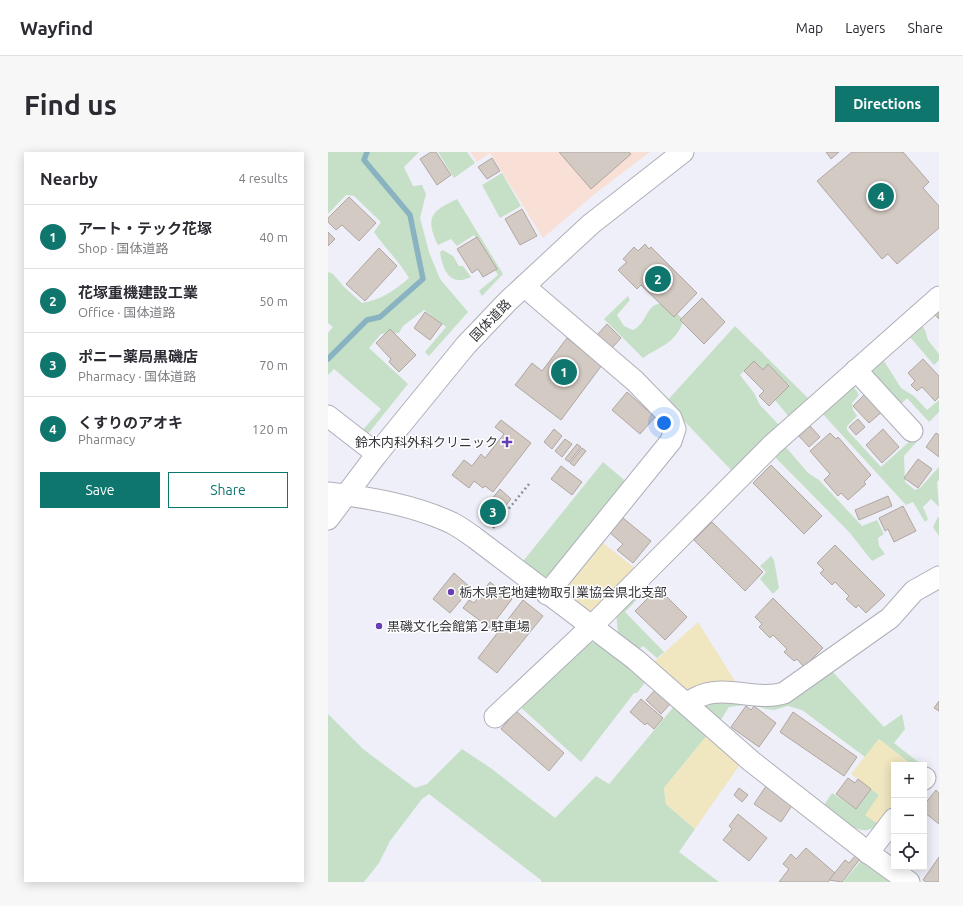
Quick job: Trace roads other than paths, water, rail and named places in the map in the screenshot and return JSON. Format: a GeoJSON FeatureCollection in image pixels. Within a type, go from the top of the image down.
{"type":"FeatureCollection","features":[{"type":"Feature","properties":{"kind":"street","name":"国体道路"},"geometry":{"type":"LineString","coordinates":[[328,519],[337,494],[377,454],[466,345],[524,286],[591,224],[683,152]]}},
{"type":"Feature","properties":{"kind":"street"},"geometry":{"type":"LineString","coordinates":[[524,286],[635,381],[671,418],[675,429],[671,441],[547,594]]}},
{"type":"Feature","properties":{"kind":"street"},"geometry":{"type":"LineString","coordinates":[[495,717],[591,627],[772,445],[939,297]]}},
{"type":"Feature","properties":{"kind":"street"},"geometry":{"type":"LineString","coordinates":[[856,370],[912,431]]}},
{"type":"Feature","properties":{"kind":"street"},"geometry":{"type":"LineString","coordinates":[[328,416],[377,454]]}},
{"type":"Feature","properties":{"kind":"street"},"geometry":{"type":"LineString","coordinates":[[337,494],[426,513],[452,524],[482,543],[547,594],[636,660],[751,761],[868,853],[909,882]]}},
{"type":"Feature","properties":{"kind":"street"},"geometry":{"type":"LineString","coordinates":[[686,703],[703,694],[717,693],[771,695],[784,693],[890,618],[914,591],[939,577]]}},
{"type":"Feature","properties":{"kind":"street"},"geometry":{"type":"LineString","coordinates":[[868,853],[891,823]]}},
{"type":"Feature","properties":{"kind":"waterway"},"geometry":{"type":"LineString","coordinates":[[328,359],[367,320],[380,317],[423,279],[410,215],[364,160],[367,152]]}},
{"type":"Feature","properties":{"kind":"place","name":"くすりのアオキ"},"geometry":{"type":"Point","coordinates":[881,196]}},
{"type":"Feature","properties":{"kind":"place","name":"花塚重機建設工業"},"geometry":{"type":"Point","coordinates":[658,279]}},
{"type":"Feature","properties":{"kind":"place","name":"アート・テック花塚"},"geometry":{"type":"Point","coordinates":[564,372]}},
{"type":"Feature","properties":{"kind":"place","name":"鈴木内科外科クリニック"},"geometry":{"type":"Point","coordinates":[507,442]}},
{"type":"Feature","properties":{"kind":"place","name":"ポニー薬局黒磯店"},"geometry":{"type":"Point","coordinates":[493,512]}},
{"type":"Feature","properties":{"kind":"place","name":"栃木県宅地建物取引業協会県北支部"},"geometry":{"type":"Point","coordinates":[451,592]}},
{"type":"Feature","properties":{"kind":"place","name":"黒磯文化会館第２駐車場"},"geometry":{"type":"Point","coordinates":[379,626]}}]}
